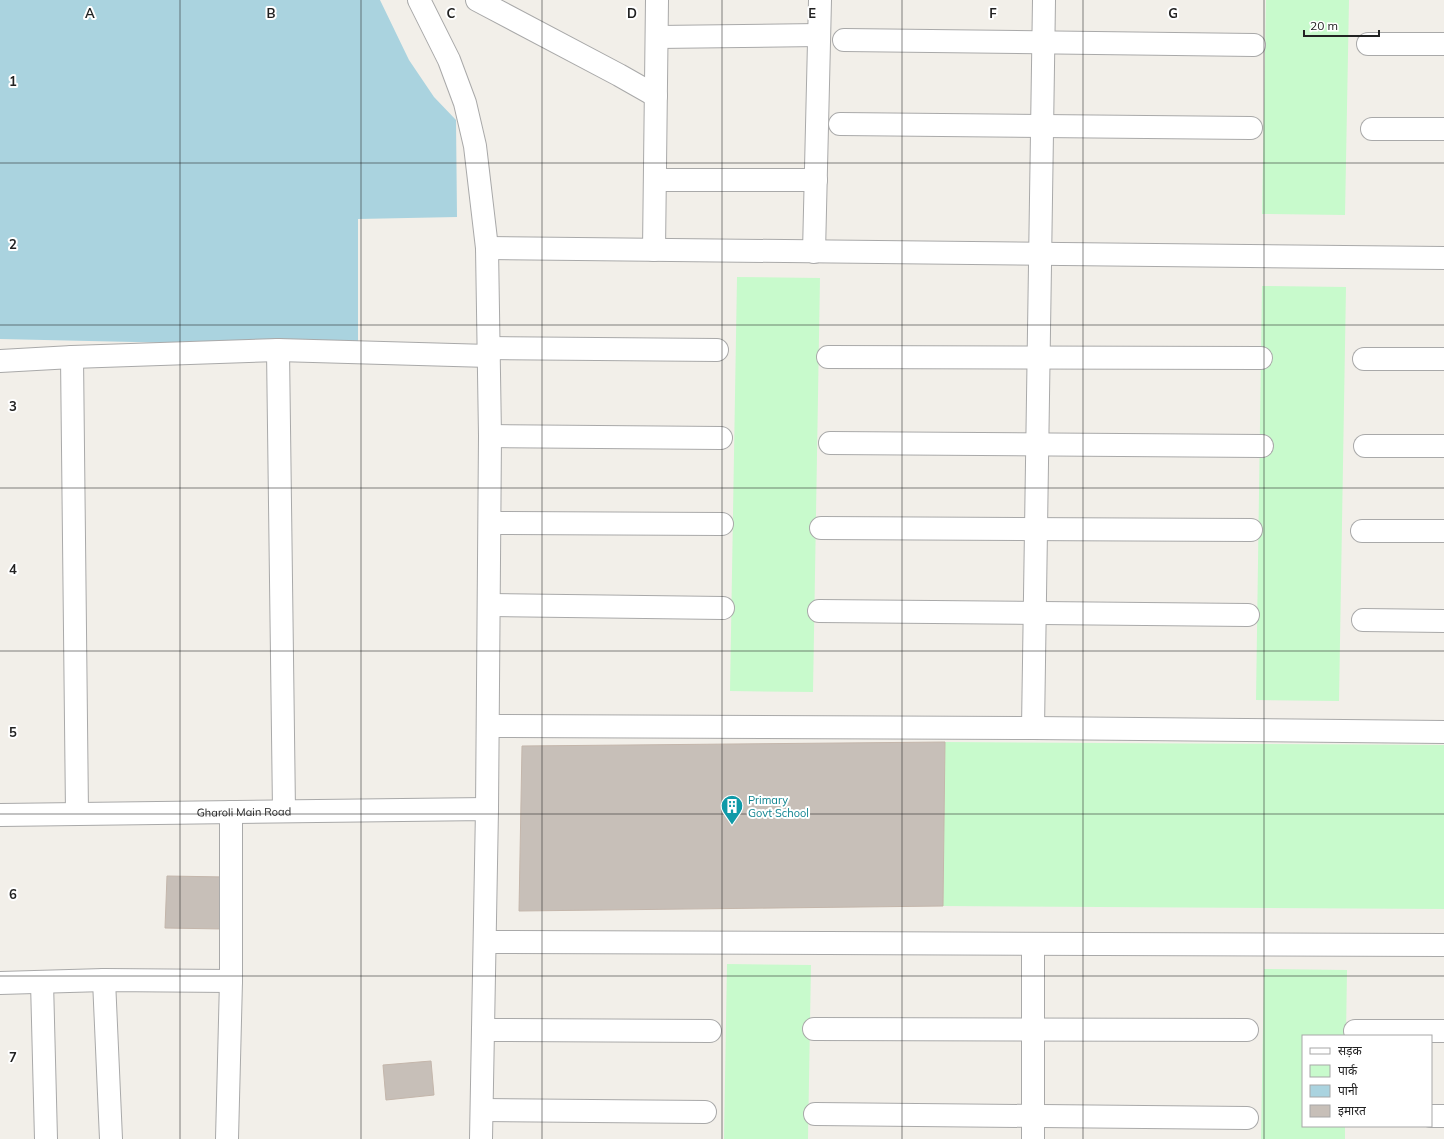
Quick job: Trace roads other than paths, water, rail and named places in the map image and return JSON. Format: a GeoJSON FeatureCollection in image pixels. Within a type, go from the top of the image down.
{"type":"FeatureCollection","features":[{"type":"Feature","properties":{"kind":"street"},"geometry":{"type":"LineString","coordinates":[[419,0],[449,60],[465,103],[476,146],[487,248],[490,436],[490,605],[481,1139]]}},
{"type":"Feature","properties":{"kind":"street"},"geometry":{"type":"LineString","coordinates":[[477,0],[656,96]]}},
{"type":"Feature","properties":{"kind":"street"},"geometry":{"type":"LineString","coordinates":[[654,250],[657,0]]}},
{"type":"Feature","properties":{"kind":"street"},"geometry":{"type":"LineString","coordinates":[[814,252],[820,0]]}},
{"type":"Feature","properties":{"kind":"street"},"geometry":{"type":"LineString","coordinates":[[1033,728],[1044,0]]}},
{"type":"Feature","properties":{"kind":"street"},"geometry":{"type":"LineString","coordinates":[[657,37],[820,35]]}},
{"type":"Feature","properties":{"kind":"street"},"geometry":{"type":"LineString","coordinates":[[844,40],[1254,45]]}},
{"type":"Feature","properties":{"kind":"street"},"geometry":{"type":"LineString","coordinates":[[1368,44],[1444,44]]}},
{"type":"Feature","properties":{"kind":"street"},"geometry":{"type":"LineString","coordinates":[[840,124],[1251,128]]}},
{"type":"Feature","properties":{"kind":"street"},"geometry":{"type":"LineString","coordinates":[[1372,129],[1444,129]]}},
{"type":"Feature","properties":{"kind":"street"},"geometry":{"type":"LineString","coordinates":[[655,180],[816,180]]}},
{"type":"Feature","properties":{"kind":"street"},"geometry":{"type":"LineString","coordinates":[[487,248],[1444,258]]}},
{"type":"Feature","properties":{"kind":"street"},"geometry":{"type":"LineString","coordinates":[[0,361],[278,350],[489,352],[717,350]]}},
{"type":"Feature","properties":{"kind":"street"},"geometry":{"type":"LineString","coordinates":[[278,350],[284,811]]}},
{"type":"Feature","properties":{"kind":"street"},"geometry":{"type":"LineString","coordinates":[[72,357],[77,813]]}},
{"type":"Feature","properties":{"kind":"street"},"geometry":{"type":"LineString","coordinates":[[828,357],[1261,358]]}},
{"type":"Feature","properties":{"kind":"street"},"geometry":{"type":"LineString","coordinates":[[1364,359],[1444,359]]}},
{"type":"Feature","properties":{"kind":"street"},"geometry":{"type":"LineString","coordinates":[[490,436],[722,438]]}},
{"type":"Feature","properties":{"kind":"street"},"geometry":{"type":"LineString","coordinates":[[830,443],[1262,446]]}},
{"type":"Feature","properties":{"kind":"street"},"geometry":{"type":"LineString","coordinates":[[1365,446],[1444,446]]}},
{"type":"Feature","properties":{"kind":"street"},"geometry":{"type":"LineString","coordinates":[[490,523],[722,524]]}},
{"type":"Feature","properties":{"kind":"street"},"geometry":{"type":"LineString","coordinates":[[821,528],[1252,530]]}},
{"type":"Feature","properties":{"kind":"street"},"geometry":{"type":"LineString","coordinates":[[1362,531],[1444,531]]}},
{"type":"Feature","properties":{"kind":"street"},"geometry":{"type":"LineString","coordinates":[[490,605],[723,608]]}},
{"type":"Feature","properties":{"kind":"street"},"geometry":{"type":"LineString","coordinates":[[819,610],[1248,615]]}},
{"type":"Feature","properties":{"kind":"street"},"geometry":{"type":"LineString","coordinates":[[1363,620],[1444,621]]}},
{"type":"Feature","properties":{"kind":"street"},"geometry":{"type":"LineString","coordinates":[[488,726],[1033,728],[1444,732]]}},
{"type":"Feature","properties":{"kind":"street","name":"Gharoli Main Road"},"geometry":{"type":"LineString","coordinates":[[0,815],[487,809]]}},
{"type":"Feature","properties":{"kind":"street"},"geometry":{"type":"LineString","coordinates":[[227,1139],[231,812]]}},
{"type":"Feature","properties":{"kind":"street"},"geometry":{"type":"LineString","coordinates":[[485,942],[1033,945],[1444,945]]}},
{"type":"Feature","properties":{"kind":"street"},"geometry":{"type":"LineString","coordinates":[[1033,945],[1033,1139]]}},
{"type":"Feature","properties":{"kind":"street"},"geometry":{"type":"LineString","coordinates":[[0,983],[104,980],[230,981]]}},
{"type":"Feature","properties":{"kind":"street"},"geometry":{"type":"LineString","coordinates":[[104,980],[111,1139]]}},
{"type":"Feature","properties":{"kind":"street"},"geometry":{"type":"LineString","coordinates":[[42,982],[46,1139]]}},
{"type":"Feature","properties":{"kind":"street"},"geometry":{"type":"LineString","coordinates":[[814,1029],[1247,1030]]}},
{"type":"Feature","properties":{"kind":"street"},"geometry":{"type":"LineString","coordinates":[[483,1030],[710,1031]]}},
{"type":"Feature","properties":{"kind":"street"},"geometry":{"type":"LineString","coordinates":[[1355,1031],[1444,1031]]}},
{"type":"Feature","properties":{"kind":"street"},"geometry":{"type":"LineString","coordinates":[[482,1110],[705,1112]]}},
{"type":"Feature","properties":{"kind":"street"},"geometry":{"type":"LineString","coordinates":[[815,1114],[1247,1118]]}},
{"type":"Feature","properties":{"kind":"street"},"geometry":{"type":"LineString","coordinates":[[1432,1116],[1444,1116]]}},
{"type":"Feature","properties":{"kind":"water"},"geometry":{"type":"Polygon","coordinates":[[[0,0],[380,0],[409,60],[434,97],[456,120],[457,217],[358,219],[358,347],[0,339],[0,0]]]}},
{"type":"Feature","properties":{"kind":"place","name":"Primary Govt School"},"geometry":{"type":"Point","coordinates":[732,826]}}]}
